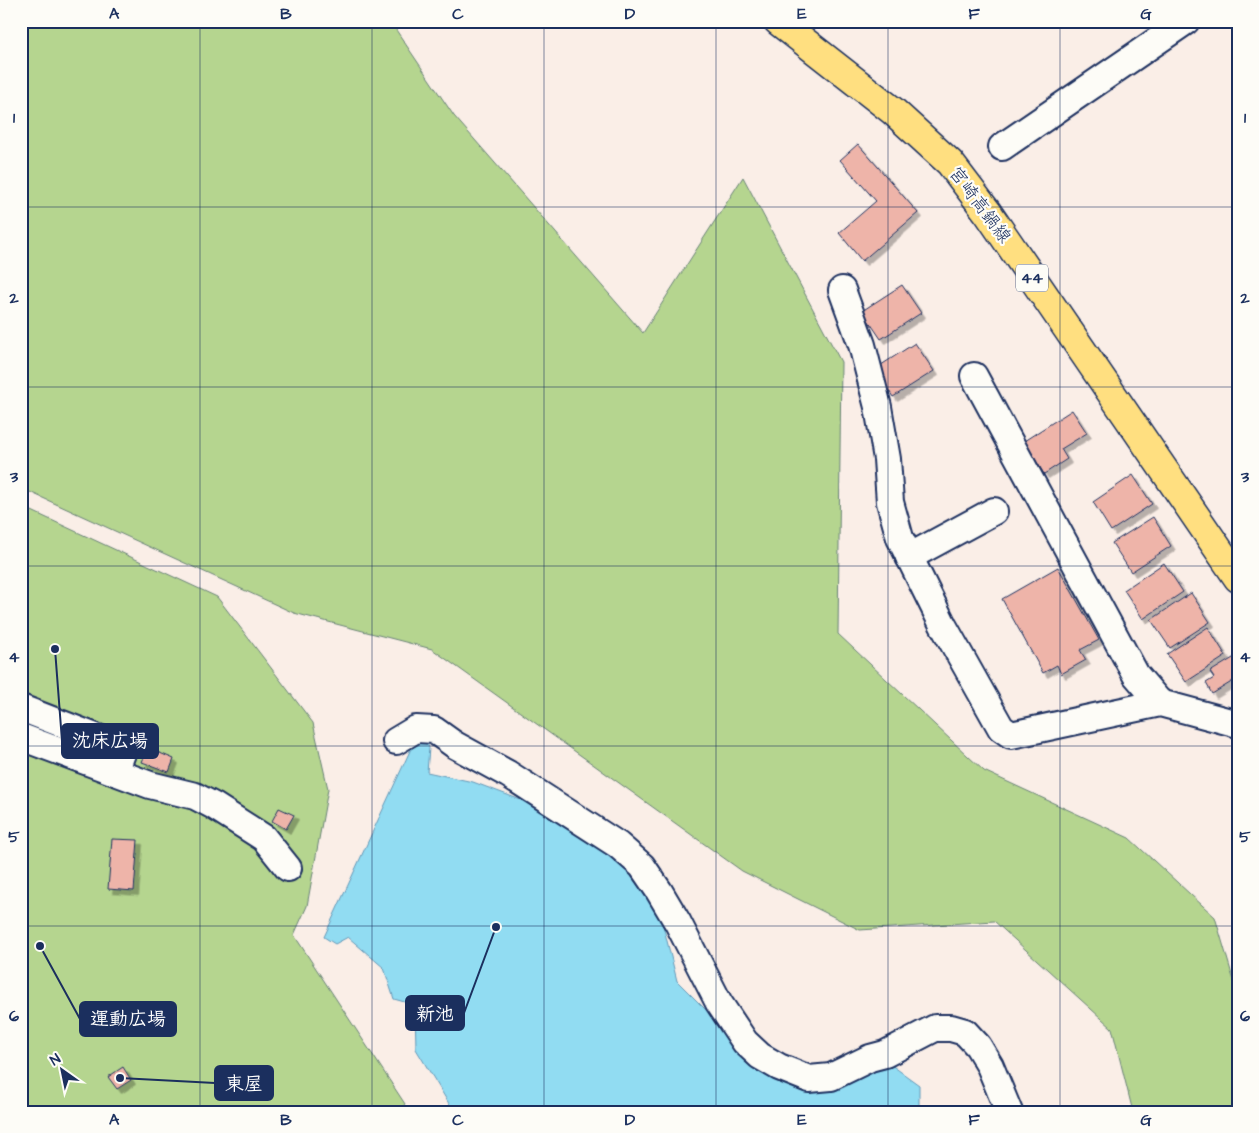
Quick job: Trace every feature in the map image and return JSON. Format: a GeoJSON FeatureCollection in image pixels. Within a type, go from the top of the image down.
{"type":"FeatureCollection","features":[{"type":"Feature","properties":{"kind":"main road","name":"宮崎高鍋線"},"geometry":{"type":"LineString","coordinates":[[778,21],[893,110],[950,163],[988,213],[1238,578]]}},
{"type":"Feature","properties":{"kind":"street"},"geometry":{"type":"LineString","coordinates":[[1002,146],[1186,21]]}},
{"type":"Feature","properties":{"kind":"street"},"geometry":{"type":"LineString","coordinates":[[842,290],[862,345],[878,407],[887,459],[890,502],[900,538],[943,625],[1001,728],[1011,735],[1160,704],[1238,724]]}},
{"type":"Feature","properties":{"kind":"street"},"geometry":{"type":"LineString","coordinates":[[974,376],[1136,675],[1160,704]]}},
{"type":"Feature","properties":{"kind":"street"},"geometry":{"type":"LineString","coordinates":[[909,557],[994,510]]}},
{"type":"Feature","properties":{"kind":"street"},"geometry":{"type":"LineString","coordinates":[[21,708],[124,748],[115,772]]}},
{"type":"Feature","properties":{"kind":"street"},"geometry":{"type":"LineString","coordinates":[[396,742],[416,729],[434,730],[456,745],[508,774],[618,846],[642,866],[678,923],[719,1003],[745,1042],[760,1056],[779,1068],[809,1079],[831,1077],[870,1058],[885,1054],[935,1028],[951,1028],[965,1032],[978,1046],[990,1066],[1009,1112]]}},
{"type":"Feature","properties":{"kind":"street"},"geometry":{"type":"LineString","coordinates":[[21,737],[150,785],[195,796],[264,838],[288,868]]}},
{"type":"Feature","properties":{"kind":"green space"},"geometry":{"type":"Polygon","coordinates":[[[21,21],[390,21],[454,116],[643,333],[743,177],[841,362],[838,634],[984,771],[1129,838],[1215,917],[1238,995],[1238,1112],[1133,1112],[1112,1028],[994,921],[860,930],[742,871],[432,649],[294,613],[21,488],[21,21]]]}},
{"type":"Feature","properties":{"kind":"green space"},"geometry":{"type":"Polygon","coordinates":[[[21,506],[217,597],[313,723],[328,789],[307,906],[294,935],[405,1104],[399,1112],[21,1112],[21,506]]]}},
{"type":"Feature","properties":{"kind":"water"},"geometry":{"type":"Polygon","coordinates":[[[425,738],[429,748],[427,772],[473,782],[558,814],[612,850],[661,917],[677,981],[778,1082],[823,1084],[883,1059],[919,1085],[919,1112],[454,1112],[416,1049],[415,1005],[394,999],[384,968],[348,937],[335,944],[324,937],[415,740],[425,738]]]}},
{"type":"Feature","properties":{"kind":"building"},"geometry":{"type":"Polygon","coordinates":[[[858,144],[918,213],[862,261],[839,233],[876,201],[840,160],[858,144]]]}},
{"type":"Feature","properties":{"kind":"building"},"geometry":{"type":"Polygon","coordinates":[[[902,285],[921,313],[881,339],[862,311],[902,285]]]}},
{"type":"Feature","properties":{"kind":"building"},"geometry":{"type":"Polygon","coordinates":[[[915,343],[934,371],[893,397],[875,369],[915,343]]]}},
{"type":"Feature","properties":{"kind":"building"},"geometry":{"type":"Polygon","coordinates":[[[1072,410],[1087,433],[1061,449],[1067,459],[1044,474],[1024,441],[1072,410]]]}},
{"type":"Feature","properties":{"kind":"building"},"geometry":{"type":"Polygon","coordinates":[[[1133,475],[1152,504],[1111,531],[1093,502],[1133,475]]]}},
{"type":"Feature","properties":{"kind":"building"},"geometry":{"type":"Polygon","coordinates":[[[1153,517],[1171,546],[1131,572],[1112,543],[1153,517]]]}},
{"type":"Feature","properties":{"kind":"building"},"geometry":{"type":"Polygon","coordinates":[[[1164,563],[1183,592],[1143,619],[1124,590],[1164,563]]]}},
{"type":"Feature","properties":{"kind":"building"},"geometry":{"type":"Polygon","coordinates":[[[1058,567],[1099,640],[1080,650],[1086,660],[1061,674],[1057,665],[1043,673],[1002,599],[1058,567]]]}},
{"type":"Feature","properties":{"kind":"building"},"geometry":{"type":"Polygon","coordinates":[[[1191,593],[1210,622],[1170,648],[1151,620],[1191,593]]]}},
{"type":"Feature","properties":{"kind":"building"},"geometry":{"type":"Polygon","coordinates":[[[1208,627],[1226,656],[1186,682],[1167,654],[1208,627]]]}},
{"type":"Feature","properties":{"kind":"building"},"geometry":{"type":"Polygon","coordinates":[[[1238,655],[1238,678],[1212,694],[1206,683],[1214,678],[1210,672],[1238,655]]]}},
{"type":"Feature","properties":{"kind":"building"},"geometry":{"type":"Polygon","coordinates":[[[148,748],[174,759],[169,772],[142,762],[148,748]]]}},
{"type":"Feature","properties":{"kind":"building"},"geometry":{"type":"Polygon","coordinates":[[[279,808],[294,815],[286,829],[272,821],[279,808]]]}},
{"type":"Feature","properties":{"kind":"building"},"geometry":{"type":"Polygon","coordinates":[[[112,839],[138,840],[134,891],[108,889],[112,839]]]}},
{"type":"Feature","properties":{"kind":"building"},"geometry":{"type":"Polygon","coordinates":[[[123,1067],[131,1080],[117,1089],[108,1077],[123,1067]]]}},
{"type":"Feature","properties":{"kind":"place","name":"沈床広場"},"geometry":{"type":"Point","coordinates":[55,649]}},
{"type":"Feature","properties":{"kind":"place","name":"新池"},"geometry":{"type":"Point","coordinates":[496,927]}},
{"type":"Feature","properties":{"kind":"place","name":"運動広場"},"geometry":{"type":"Point","coordinates":[40,946]}},
{"type":"Feature","properties":{"kind":"place","name":"東屋"},"geometry":{"type":"Point","coordinates":[120,1078]}}]}
